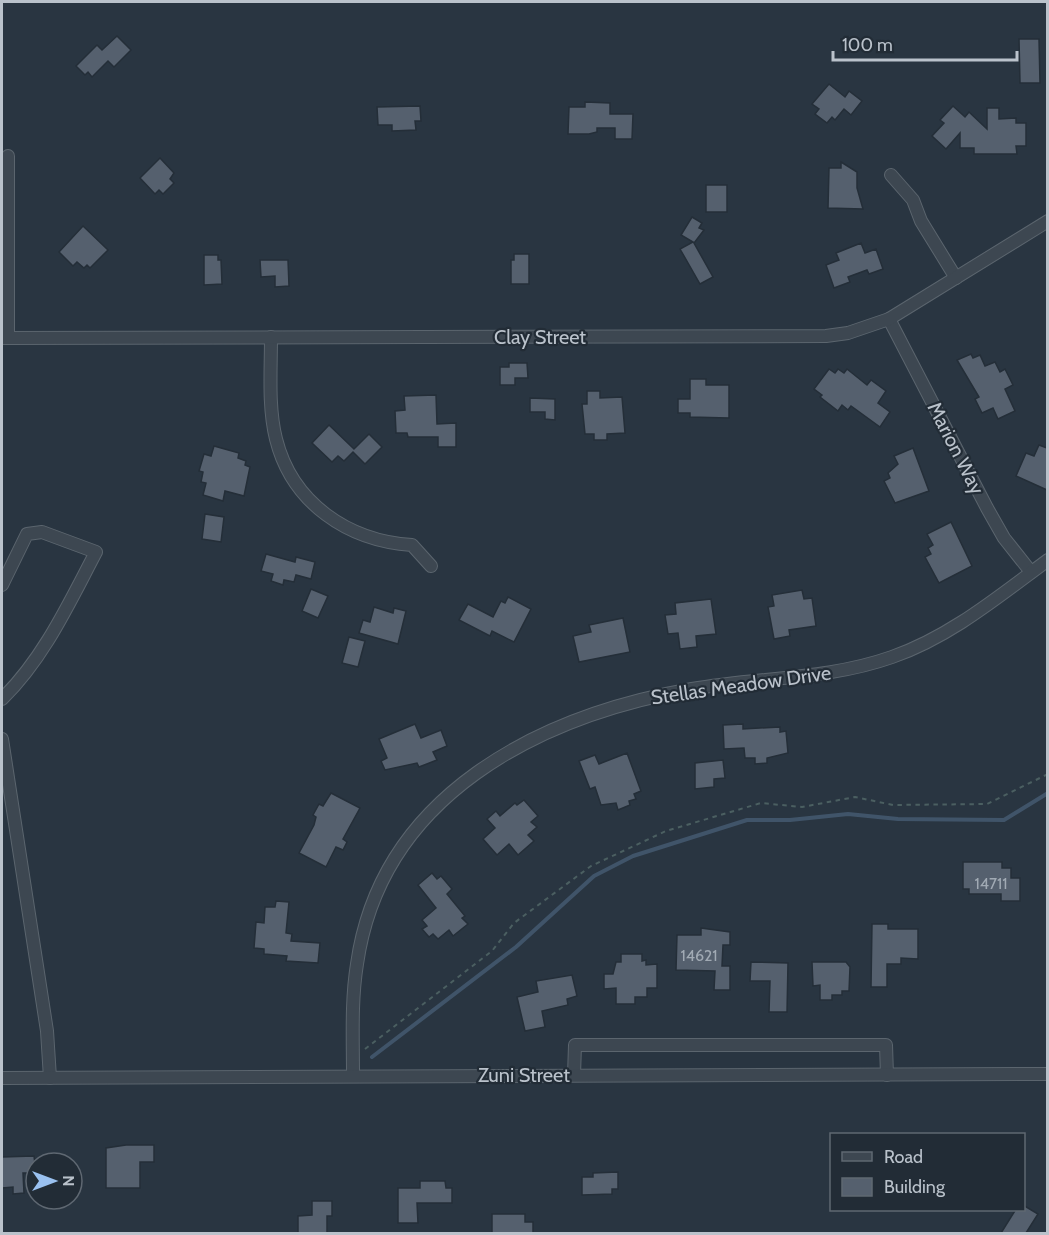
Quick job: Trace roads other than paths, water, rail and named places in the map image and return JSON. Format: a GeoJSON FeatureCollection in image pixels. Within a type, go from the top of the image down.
{"type":"FeatureCollection","features":[{"type":"Feature","properties":{"kind":"street"},"geometry":{"type":"LineString","coordinates":[[5,338],[8,156]]}},
{"type":"Feature","properties":{"kind":"street"},"geometry":{"type":"LineString","coordinates":[[891,175],[913,200],[921,221],[956,278]]}},
{"type":"Feature","properties":{"kind":"street","name":"Clay Street"},"geometry":{"type":"LineString","coordinates":[[5,338],[826,336],[848,333],[889,319],[1047,221]]}},
{"type":"Feature","properties":{"kind":"street","name":"Marion Way"},"geometry":{"type":"LineString","coordinates":[[889,319],[987,508],[1004,538],[1031,572]]}},
{"type":"Feature","properties":{"kind":"street"},"geometry":{"type":"LineString","coordinates":[[271,337],[273,422],[281,455],[297,485],[332,520],[370,539],[412,545],[431,566]]}},
{"type":"Feature","properties":{"kind":"street"},"geometry":{"type":"LineString","coordinates":[[2,585],[27,534],[42,531],[96,552],[55,630],[14,687],[2,699]]}},
{"type":"Feature","properties":{"kind":"street","name":"Stellas Meadow Drive"},"geometry":{"type":"LineString","coordinates":[[353,1076],[357,963],[369,915],[378,892],[407,838],[466,780],[498,758],[553,730],[628,703],[694,689],[801,678],[858,668],[894,657],[941,635],[1047,560]]}},
{"type":"Feature","properties":{"kind":"street"},"geometry":{"type":"LineString","coordinates":[[2,739],[47,1031],[50,1078]]}},
{"type":"Feature","properties":{"kind":"street"},"geometry":{"type":"LineString","coordinates":[[574,1075],[575,1045],[886,1045],[887,1075]]}},
{"type":"Feature","properties":{"kind":"street","name":"Zuni Street"},"geometry":{"type":"LineString","coordinates":[[2,1078],[1047,1074]]}},
{"type":"Feature","properties":{"kind":"waterway"},"geometry":{"type":"LineString","coordinates":[[372,1057],[516,947],[594,876],[633,856],[747,820],[790,820],[848,814],[898,819],[1004,820],[1048,793]]}}]}
